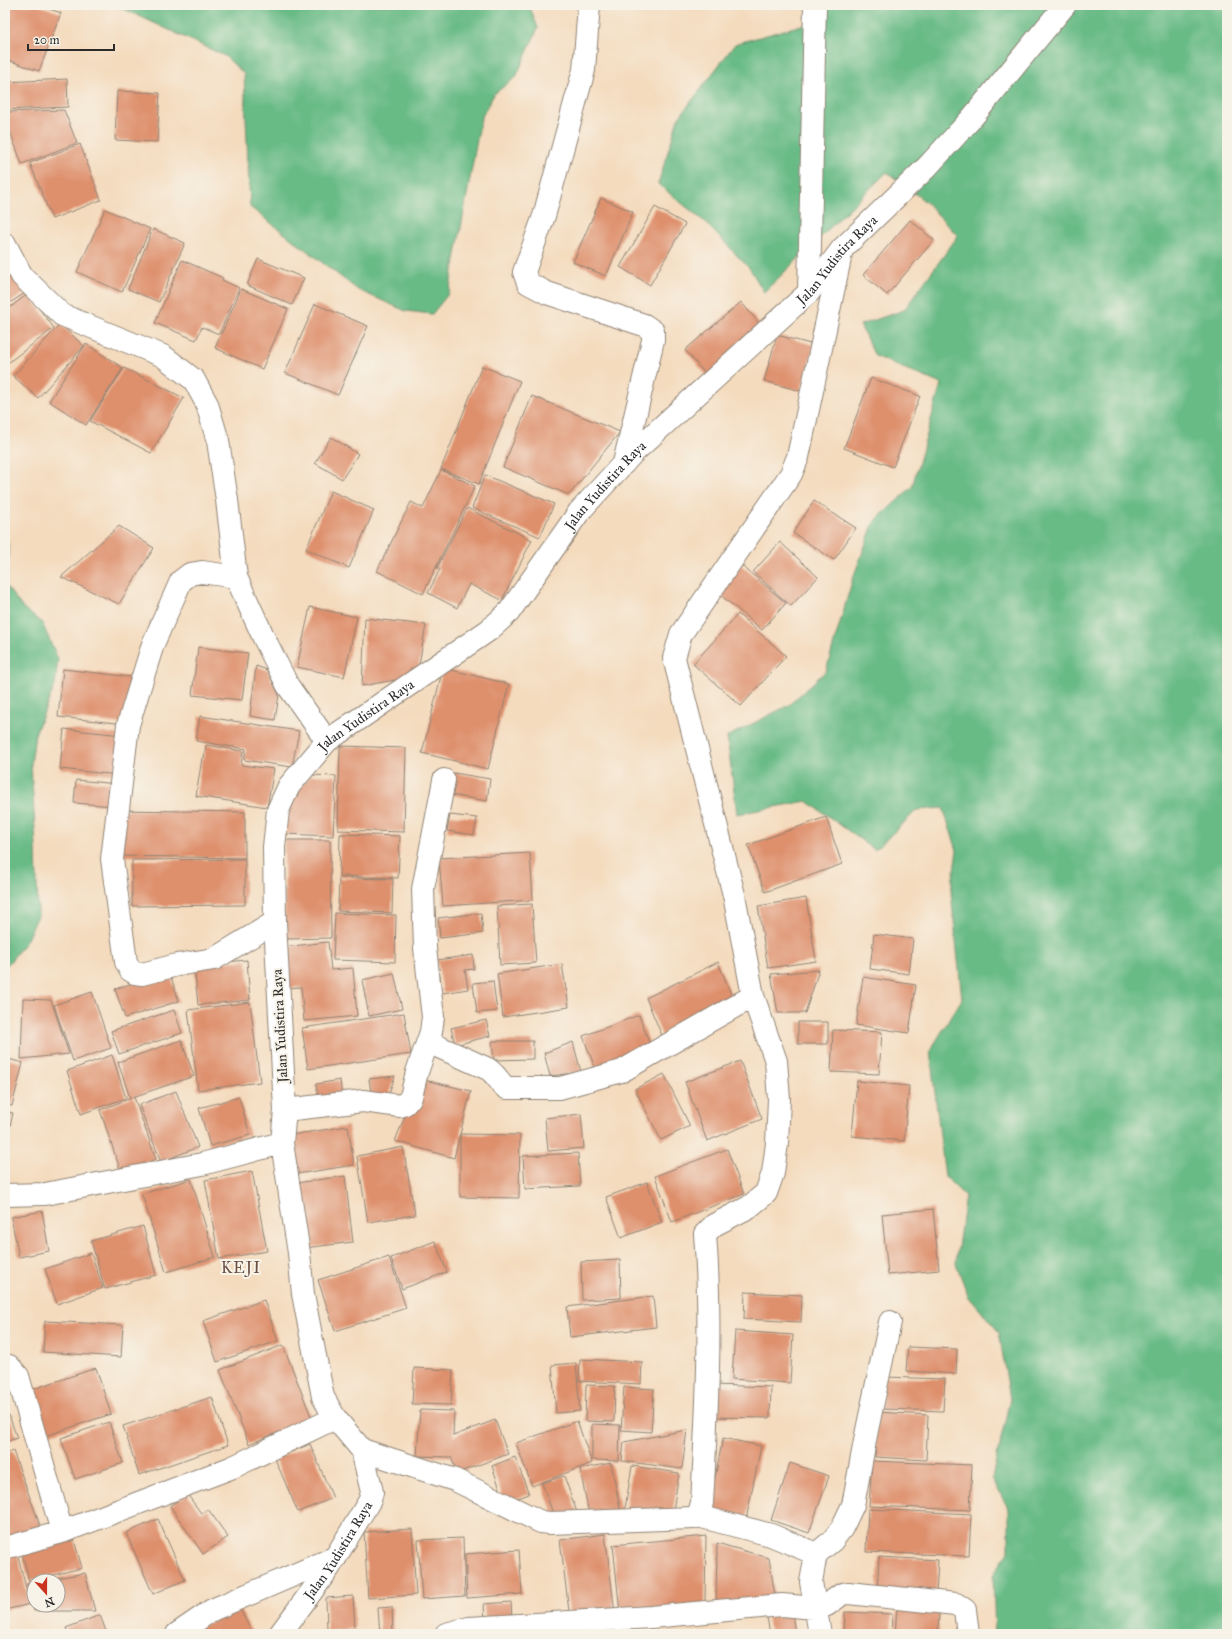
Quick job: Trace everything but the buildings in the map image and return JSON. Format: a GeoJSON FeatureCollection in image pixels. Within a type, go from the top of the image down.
{"type":"FeatureCollection","features":[{"type":"Feature","properties":{"kind":"street"},"geometry":{"type":"LineString","coordinates":[[589,5],[584,70],[544,216],[524,272],[528,283],[547,293],[644,326],[652,331],[653,340],[624,463]]}},
{"type":"Feature","properties":{"kind":"street"},"geometry":{"type":"LineString","coordinates":[[810,292],[815,5]]}},
{"type":"Feature","properties":{"kind":"street","name":"Jalan Yudistira Raya"},"geometry":{"type":"LineString","coordinates":[[280,1634],[336,1556],[370,1500],[372,1492],[362,1450],[335,1418],[323,1397],[303,1294],[299,1253],[282,1143],[285,1110],[275,922],[274,848],[278,810],[289,786],[327,741],[489,630],[509,612],[579,512],[633,453],[810,292],[842,250],[927,167],[961,130],[1065,5]]}},
{"type":"Feature","properties":{"kind":"street"},"geometry":{"type":"LineString","coordinates":[[5,244],[22,276],[62,315],[163,356],[194,380],[207,404],[218,441],[236,577],[288,686],[327,741]]}},
{"type":"Feature","properties":{"kind":"street"},"geometry":{"type":"LineString","coordinates":[[698,1516],[702,1503],[708,1395],[708,1273],[705,1234],[714,1225],[749,1207],[766,1193],[773,1173],[777,1142],[779,1099],[776,1061],[753,996],[734,895],[674,658],[681,634],[791,474],[798,457],[842,250]]}},
{"type":"Feature","properties":{"kind":"street"},"geometry":{"type":"LineString","coordinates":[[236,577],[202,572],[190,574],[181,581],[176,591],[153,644],[128,725],[112,859],[126,962],[130,970],[135,973],[142,974],[177,965],[214,959],[275,922]]}},
{"type":"Feature","properties":{"kind":"street"},"geometry":{"type":"LineString","coordinates":[[285,1110],[363,1101],[400,1106],[406,1104],[411,1098],[417,1072],[428,1042],[433,1017],[425,948],[423,889],[444,780]]}},
{"type":"Feature","properties":{"kind":"street"},"geometry":{"type":"LineString","coordinates":[[428,1042],[488,1069],[495,1074],[499,1082],[506,1088],[560,1088],[622,1071],[753,996]]}},
{"type":"Feature","properties":{"kind":"street"},"geometry":{"type":"LineString","coordinates":[[5,1195],[46,1194],[202,1164],[282,1143]]}},
{"type":"Feature","properties":{"kind":"street"},"geometry":{"type":"LineString","coordinates":[[820,1634],[811,1582],[816,1554],[832,1541],[842,1528],[853,1505],[890,1322]]}},
{"type":"Feature","properties":{"kind":"street"},"geometry":{"type":"LineString","coordinates":[[5,1366],[9,1366],[18,1376],[62,1532]]}},
{"type":"Feature","properties":{"kind":"street"},"geometry":{"type":"LineString","coordinates":[[5,1548],[62,1532],[233,1467],[335,1418]]}},
{"type":"Feature","properties":{"kind":"street"},"geometry":{"type":"LineString","coordinates":[[362,1450],[455,1480],[541,1522],[550,1523],[694,1518],[698,1516],[772,1535],[816,1554]]}},
{"type":"Feature","properties":{"kind":"street"},"geometry":{"type":"LineString","coordinates":[[177,1634],[212,1610],[336,1556]]}},
{"type":"Feature","properties":{"kind":"street"},"geometry":{"type":"LineString","coordinates":[[446,1634],[470,1628],[651,1617],[782,1605],[815,1608],[827,1605],[842,1594],[848,1593],[956,1604],[965,1610],[968,1634]]}},
{"type":"Feature","properties":{"kind":"green space"},"geometry":{"type":"Polygon","coordinates":[[[122,5],[529,5],[538,28],[516,77],[494,94],[481,118],[449,293],[432,314],[406,311],[358,290],[250,207],[244,74],[225,56],[122,8],[122,5]]]}},
{"type":"Feature","properties":{"kind":"green space"},"geometry":{"type":"Polygon","coordinates":[[[822,5],[1227,5],[1227,1634],[995,1634],[993,1575],[1009,1551],[1009,1510],[992,1478],[1010,1399],[999,1332],[968,1296],[956,1263],[965,1196],[945,1177],[930,1051],[962,999],[951,892],[957,850],[943,808],[917,810],[875,850],[807,801],[737,814],[727,737],[789,705],[826,671],[853,578],[874,522],[912,487],[941,384],[875,356],[860,325],[904,310],[958,236],[926,202],[887,172],[764,292],[750,269],[705,222],[658,184],[678,119],[735,44],[816,21],[822,5]]]}},
{"type":"Feature","properties":{"kind":"green space"},"geometry":{"type":"Polygon","coordinates":[[[5,537],[9,547],[6,586],[22,607],[42,623],[58,659],[55,685],[35,734],[31,764],[38,916],[26,941],[9,963],[5,965],[5,537]]]}},
{"type":"Feature","properties":{"kind":"district","name":"KEJI"},"geometry":{"type":"Point","coordinates":[241,1267]}}]}
